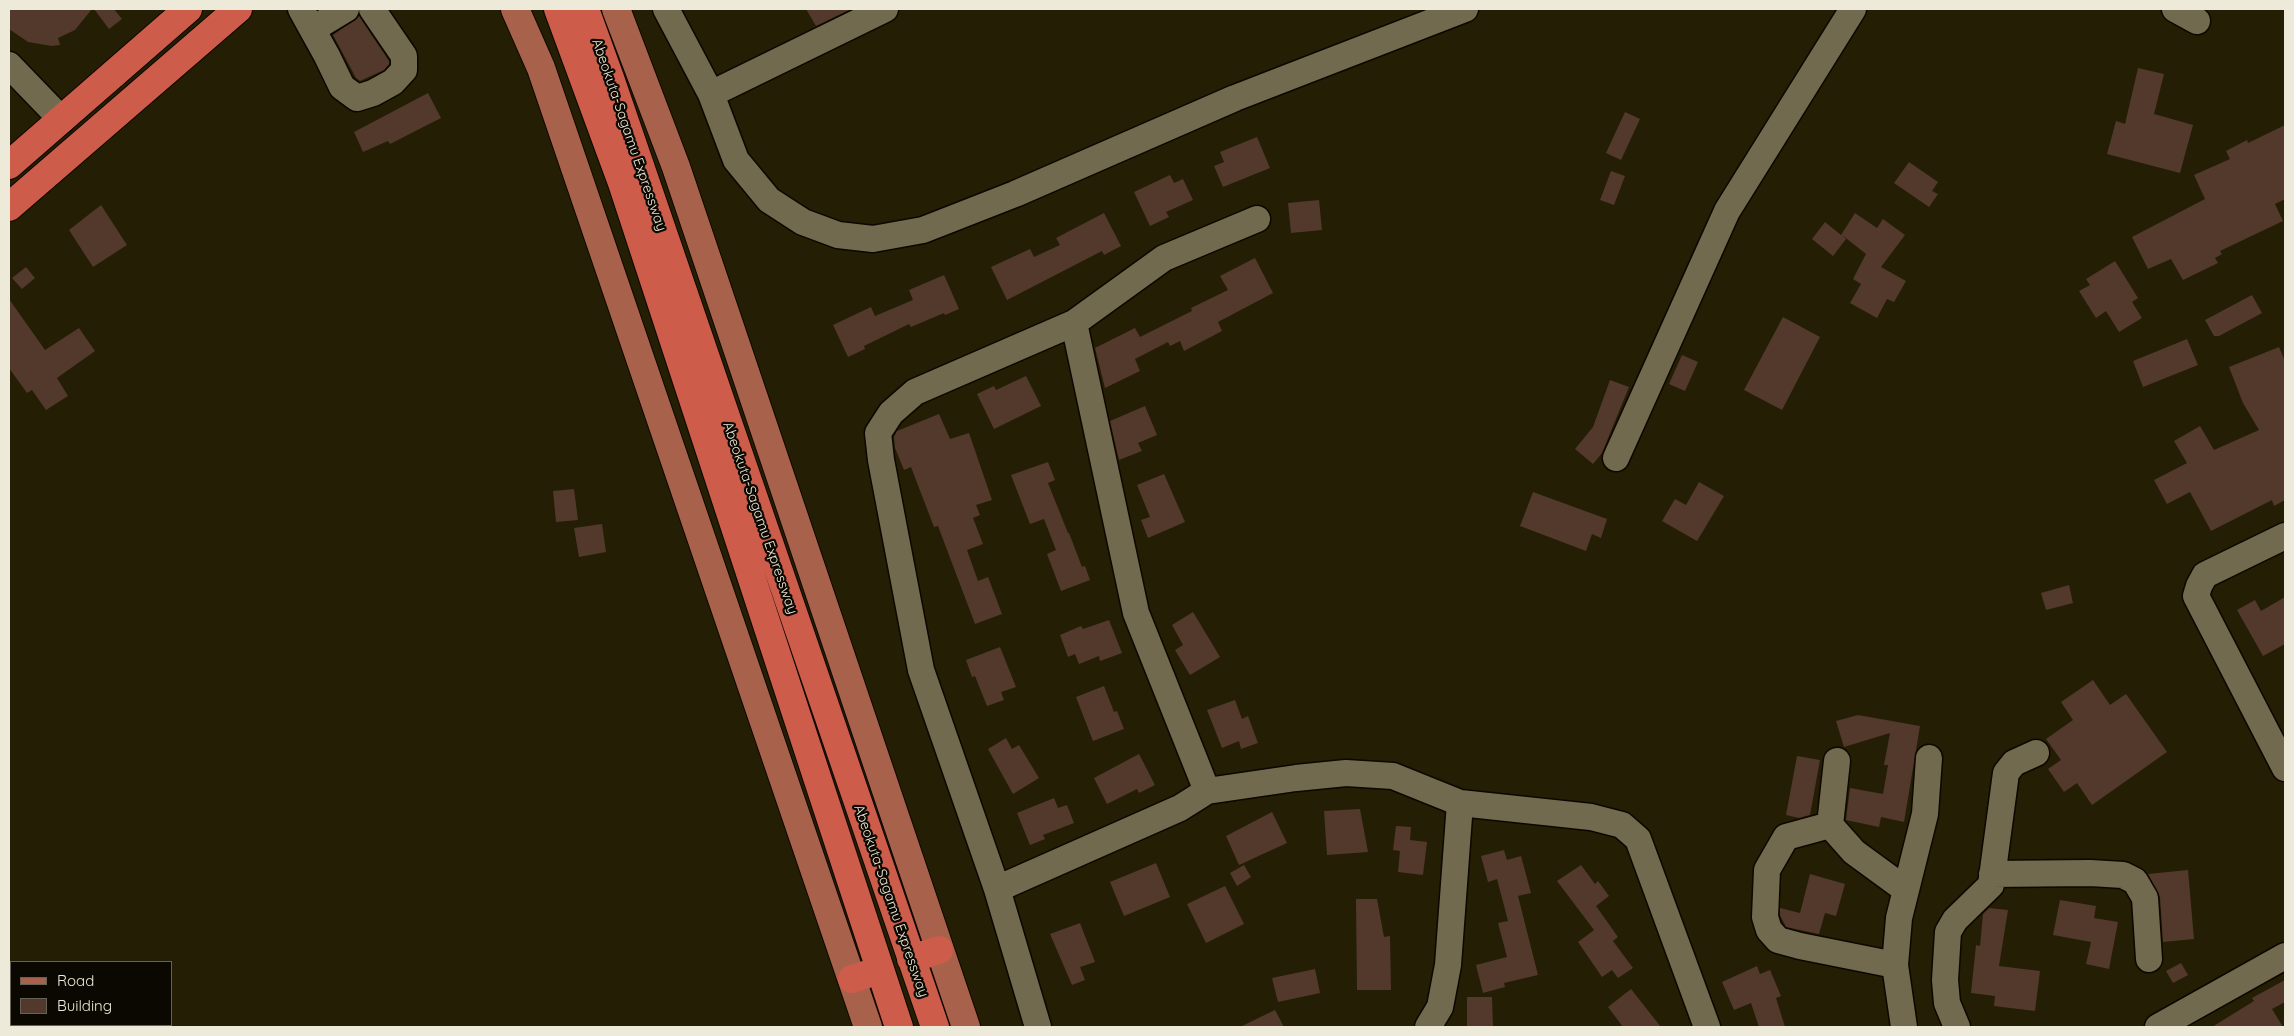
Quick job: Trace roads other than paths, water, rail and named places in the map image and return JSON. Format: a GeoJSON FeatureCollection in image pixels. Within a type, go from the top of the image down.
{"type":"FeatureCollection","features":[{"type":"Feature","properties":{"kind":"highway"},"geometry":{"type":"LineString","coordinates":[[9,165],[187,9]]}},
{"type":"Feature","properties":{"kind":"highway"},"geometry":{"type":"LineString","coordinates":[[9,207],[238,9]]}},
{"type":"Feature","properties":{"kind":"highway","name":"Abeokuta-Sagamu Expressway"},"geometry":{"type":"LineString","coordinates":[[558,9],[591,94],[633,180],[935,1027]]}},
{"type":"Feature","properties":{"kind":"highway","name":"Abeokuta-Sagamu Expressway"},"geometry":{"type":"LineString","coordinates":[[584,9],[633,180],[899,1027]]}},
{"type":"Feature","properties":{"kind":"highway"},"geometry":{"type":"LineString","coordinates":[[911,958],[939,950]]}},
{"type":"Feature","properties":{"kind":"highway"},"geometry":{"type":"LineString","coordinates":[[852,979],[880,970]]}},
{"type":"Feature","properties":{"kind":"main road"},"geometry":{"type":"LineString","coordinates":[[515,9],[541,68],[868,1027]]}},
{"type":"Feature","properties":{"kind":"main road"},"geometry":{"type":"LineString","coordinates":[[616,9],[679,177],[966,1027]]}},
{"type":"Feature","properties":{"kind":"street"},"geometry":{"type":"LineString","coordinates":[[346,9],[307,19],[342,87],[356,98],[373,93],[393,82],[404,70],[404,56],[372,9]]}},
{"type":"Feature","properties":{"kind":"street"},"geometry":{"type":"LineString","coordinates":[[666,9],[712,94],[736,160],[769,200],[803,222],[838,235],[873,239],[924,230],[979,209],[1235,98],[1465,9]]}},
{"type":"Feature","properties":{"kind":"street"},"geometry":{"type":"LineString","coordinates":[[712,94],[884,9]]}},
{"type":"Feature","properties":{"kind":"street"},"geometry":{"type":"LineString","coordinates":[[1616,458],[1727,211],[1854,9]]}},
{"type":"Feature","properties":{"kind":"street"},"geometry":{"type":"LineString","coordinates":[[9,65],[62,120]]}},
{"type":"Feature","properties":{"kind":"street"},"geometry":{"type":"LineString","coordinates":[[1038,1027],[997,889],[921,670],[881,460],[878,433],[891,413],[915,392],[1074,323],[1164,258],[1257,219]]}},
{"type":"Feature","properties":{"kind":"street"},"geometry":{"type":"LineString","coordinates":[[1074,323],[1136,613],[1207,791]]}},
{"type":"Feature","properties":{"kind":"street"},"geometry":{"type":"LineString","coordinates":[[2285,536],[2205,575],[2196,596],[2285,768]]}},
{"type":"Feature","properties":{"kind":"street"},"geometry":{"type":"LineString","coordinates":[[1957,1027],[1947,1003],[1945,980],[1948,932],[1955,920],[1991,885],[2006,773],[2014,763],[2036,753]]}},
{"type":"Feature","properties":{"kind":"street"},"geometry":{"type":"LineString","coordinates":[[1904,1027],[1895,965],[1899,918],[1925,814],[1929,758]]}},
{"type":"Feature","properties":{"kind":"street"},"geometry":{"type":"LineString","coordinates":[[1837,761],[1830,824],[1854,852],[1906,890]]}},
{"type":"Feature","properties":{"kind":"street"},"geometry":{"type":"LineString","coordinates":[[997,889],[1180,808],[1207,791],[1346,773],[1392,776],[1460,802],[1591,817],[1622,825],[1638,839],[1707,1027]]}},
{"type":"Feature","properties":{"kind":"street"},"geometry":{"type":"LineString","coordinates":[[1428,1027],[1440,1008],[1448,965],[1460,802]]}},
{"type":"Feature","properties":{"kind":"street"},"geometry":{"type":"LineString","coordinates":[[1830,824],[1786,837],[1767,870],[1765,917],[1769,930],[1778,940],[1895,965]]}},
{"type":"Feature","properties":{"kind":"street"},"geometry":{"type":"LineString","coordinates":[[1992,874],[2090,873],[2123,875],[2134,880],[2146,898],[2149,959]]}},
{"type":"Feature","properties":{"kind":"street"},"geometry":{"type":"LineString","coordinates":[[2164,1026],[2285,956]]}}]}
